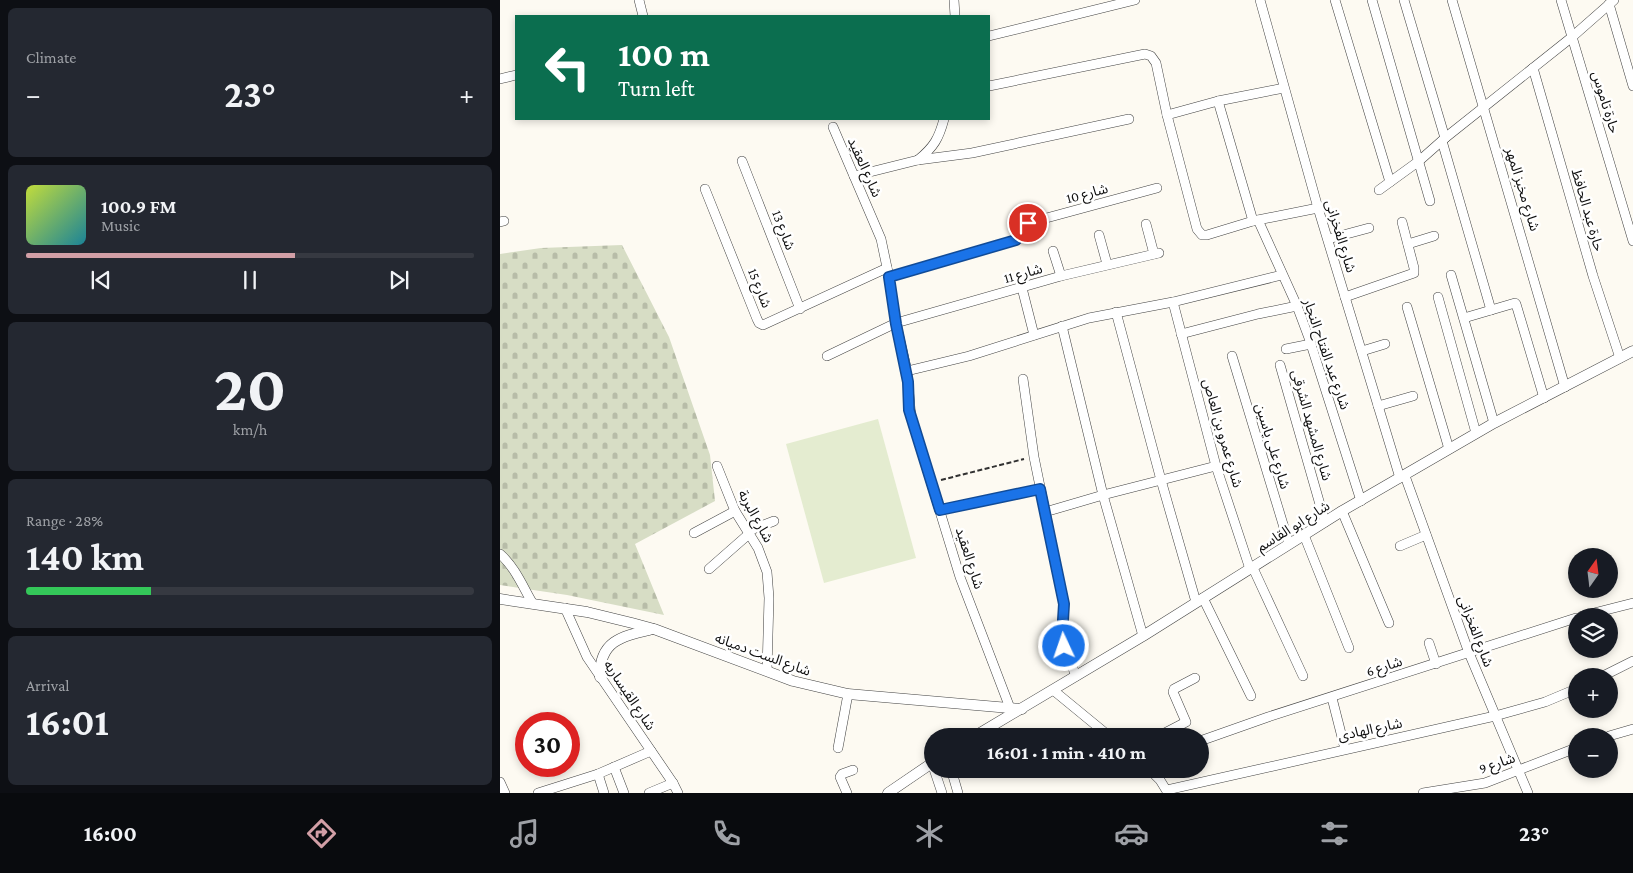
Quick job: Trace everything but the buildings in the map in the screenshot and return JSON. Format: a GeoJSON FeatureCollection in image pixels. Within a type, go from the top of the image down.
{"type":"FeatureCollection","features":[{"type":"Feature","properties":{"kind":"street"},"geometry":{"type":"LineString","coordinates":[[639,0],[642,15]]}},
{"type":"Feature","properties":{"kind":"street"},"geometry":{"type":"LineString","coordinates":[[954,0],[955,15]]}},
{"type":"Feature","properties":{"kind":"street"},"geometry":{"type":"LineString","coordinates":[[990,36],[1135,0]]}},
{"type":"Feature","properties":{"kind":"street","name":"شارع الفخرانى"},"geometry":{"type":"LineString","coordinates":[[1260,0],[1318,208],[1378,406],[1402,477],[1426,535],[1469,653],[1528,793]]}},
{"type":"Feature","properties":{"kind":"street"},"geometry":{"type":"LineString","coordinates":[[1335,0],[1390,182]]}},
{"type":"Feature","properties":{"kind":"street"},"geometry":{"type":"LineString","coordinates":[[1372,0],[1430,202]]}},
{"type":"Feature","properties":{"kind":"street"},"geometry":{"type":"LineString","coordinates":[[1404,0],[1491,310]]}},
{"type":"Feature","properties":{"kind":"street","name":"شارع مخبز المهر"},"geometry":{"type":"LineString","coordinates":[[1452,0],[1566,387]]}},
{"type":"Feature","properties":{"kind":"street","name":"حارة تاموس"},"geometry":{"type":"LineString","coordinates":[[1561,0],[1633,241]]}},
{"type":"Feature","properties":{"kind":"street"},"geometry":{"type":"LineString","coordinates":[[1378,190],[1419,161],[1572,37],[1612,2],[1633,86]]}},
{"type":"Feature","properties":{"kind":"street"},"geometry":{"type":"LineString","coordinates":[[990,86],[1148,54],[1155,60],[1166,115],[1197,229],[1202,235],[1255,221],[1318,208]]}},
{"type":"Feature","properties":{"kind":"street","name":"حارة عبد الحافظ"},"geometry":{"type":"LineString","coordinates":[[1533,68],[1593,276],[1620,358]]}},
{"type":"Feature","properties":{"kind":"street"},"geometry":{"type":"LineString","coordinates":[[500,79],[515,75]]}},
{"type":"Feature","properties":{"kind":"street"},"geometry":{"type":"LineString","coordinates":[[1166,115],[1218,101],[1284,88]]}},
{"type":"Feature","properties":{"kind":"street","name":"شارع عبد الفتاح النجار"},"geometry":{"type":"LineString","coordinates":[[1218,101],[1255,221],[1297,306],[1311,344],[1361,501]]}},
{"type":"Feature","properties":{"kind":"street"},"geometry":{"type":"LineString","coordinates":[[854,176],[918,160],[972,153],[1129,119]]}},
{"type":"Feature","properties":{"kind":"street"},"geometry":{"type":"LineString","coordinates":[[918,160],[930,150],[939,136],[944,120]]}},
{"type":"Feature","properties":{"kind":"street","name":"شارع العقيد"},"geometry":{"type":"LineString","coordinates":[[832,127],[876,227],[884,251],[906,371],[909,410],[960,577],[1010,708]]}},
{"type":"Feature","properties":{"kind":"street","name":"شارع 13"},"geometry":{"type":"LineString","coordinates":[[742,161],[800,309]]}},
{"type":"Feature","properties":{"kind":"street","name":"شارع 10"},"geometry":{"type":"LineString","coordinates":[[888,273],[1016,240],[1021,234],[1022,227],[1028,223],[1157,188]]}},
{"type":"Feature","properties":{"kind":"street","name":"شارع 15"},"geometry":{"type":"LineString","coordinates":[[705,189],[759,323],[767,324],[888,273]]}},
{"type":"Feature","properties":{"kind":"street"},"geometry":{"type":"LineString","coordinates":[[1345,296],[1414,273],[1402,222]]}},
{"type":"Feature","properties":{"kind":"street","name":"شارع 11"},"geometry":{"type":"LineString","coordinates":[[827,356],[896,324],[1061,276],[1156,254],[1146,224]]}},
{"type":"Feature","properties":{"kind":"street"},"geometry":{"type":"LineString","coordinates":[[1328,239],[1369,228]]}},
{"type":"Feature","properties":{"kind":"street"},"geometry":{"type":"LineString","coordinates":[[1099,235],[1107,264]]}},
{"type":"Feature","properties":{"kind":"street"},"geometry":{"type":"LineString","coordinates":[[1408,244],[1434,236]]}},
{"type":"Feature","properties":{"kind":"street"},"geometry":{"type":"LineString","coordinates":[[1053,251],[1061,276]]}},
{"type":"Feature","properties":{"kind":"street"},"geometry":{"type":"LineString","coordinates":[[906,371],[969,356],[1062,326],[1116,312],[1173,302],[1282,275]]}},
{"type":"Feature","properties":{"kind":"street"},"geometry":{"type":"LineString","coordinates":[[1451,275],[1494,423]]}},
{"type":"Feature","properties":{"kind":"street"},"geometry":{"type":"LineString","coordinates":[[1022,288],[1034,335]]}},
{"type":"Feature","properties":{"kind":"street"},"geometry":{"type":"LineString","coordinates":[[1438,297],[1476,433]]}},
{"type":"Feature","properties":{"kind":"street","name":"شارع عمرو بن العاص"},"geometry":{"type":"LineString","coordinates":[[1173,302],[1216,466],[1252,568],[1303,676]]}},
{"type":"Feature","properties":{"kind":"street"},"geometry":{"type":"LineString","coordinates":[[1464,318],[1516,304],[1544,398]]}},
{"type":"Feature","properties":{"kind":"street"},"geometry":{"type":"LineString","coordinates":[[1181,334],[1297,306]]}},
{"type":"Feature","properties":{"kind":"street"},"geometry":{"type":"LineString","coordinates":[[1407,307],[1449,450]]}},
{"type":"Feature","properties":{"kind":"street"},"geometry":{"type":"LineString","coordinates":[[1116,312],[1161,480],[1200,600],[1251,696]]}},
{"type":"Feature","properties":{"kind":"street"},"geometry":{"type":"LineString","coordinates":[[1062,326],[1103,495],[1143,636]]}},
{"type":"Feature","properties":{"kind":"street"},"geometry":{"type":"LineString","coordinates":[[1286,349],[1311,344]]}},
{"type":"Feature","properties":{"kind":"street"},"geometry":{"type":"LineString","coordinates":[[1362,351],[1385,344]]}},
{"type":"Feature","properties":{"kind":"street","name":"شارع ابو القاسم"},"geometry":{"type":"LineString","coordinates":[[989,728],[1143,636],[1342,511],[1494,423],[1633,351]]}},
{"type":"Feature","properties":{"kind":"street","name":"شارع على ياسين"},"geometry":{"type":"LineString","coordinates":[[1232,356],[1289,544]]}},
{"type":"Feature","properties":{"kind":"street","name":"شارع المشهد الشرقى"},"geometry":{"type":"LineString","coordinates":[[1280,365],[1325,522]]}},
{"type":"Feature","properties":{"kind":"street"},"geometry":{"type":"LineString","coordinates":[[1023,379],[1034,457],[1064,604],[1063,641],[1076,676]]}},
{"type":"Feature","properties":{"kind":"street"},"geometry":{"type":"LineString","coordinates":[[1378,406],[1413,396]]}},
{"type":"Feature","properties":{"kind":"street","name":"شارع البربة"},"geometry":{"type":"LineString","coordinates":[[717,466],[735,511],[764,560],[769,585],[767,671]]}},
{"type":"Feature","properties":{"kind":"street"},"geometry":{"type":"LineString","coordinates":[[1045,512],[1216,466]]}},
{"type":"Feature","properties":{"kind":"street"},"geometry":{"type":"LineString","coordinates":[[940,510],[1040,489]]}},
{"type":"Feature","properties":{"kind":"street"},"geometry":{"type":"LineString","coordinates":[[694,533],[735,511]]}},
{"type":"Feature","properties":{"kind":"street"},"geometry":{"type":"LineString","coordinates":[[1342,511],[1389,623]]}},
{"type":"Feature","properties":{"kind":"street"},"geometry":{"type":"LineString","coordinates":[[708,569],[749,532],[774,520]]}},
{"type":"Feature","properties":{"kind":"street"},"geometry":{"type":"LineString","coordinates":[[1304,535],[1349,648]]}},
{"type":"Feature","properties":{"kind":"street"},"geometry":{"type":"LineString","coordinates":[[1400,546],[1426,535]]}},
{"type":"Feature","properties":{"kind":"street"},"geometry":{"type":"LineString","coordinates":[[500,554],[515,572],[533,604]]}},
{"type":"Feature","properties":{"kind":"street","name":"شارع الست دميانه"},"geometry":{"type":"LineString","coordinates":[[500,599],[565,608],[610,617],[654,629],[802,683],[848,694],[1022,709]]}},
{"type":"Feature","properties":{"kind":"street"},"geometry":{"type":"LineString","coordinates":[[1616,608],[1633,604]]}},
{"type":"Feature","properties":{"kind":"street","name":"شارع القيساريه"},"geometry":{"type":"LineString","coordinates":[[565,608],[588,657],[600,677],[678,793]]}},
{"type":"Feature","properties":{"kind":"street","name":"شارع 6"},"geometry":{"type":"LineString","coordinates":[[1209,738],[1568,621]]}},
{"type":"Feature","properties":{"kind":"street"},"geometry":{"type":"LineString","coordinates":[[600,677],[602,658],[606,650],[613,643],[621,637],[654,629]]}},
{"type":"Feature","properties":{"kind":"street"},"geometry":{"type":"LineString","coordinates":[[1428,643],[1436,664]]}},
{"type":"Feature","properties":{"kind":"street"},"geometry":{"type":"LineString","coordinates":[[1618,668],[1633,661]]}},
{"type":"Feature","properties":{"kind":"street"},"geometry":{"type":"LineString","coordinates":[[1174,728],[1186,722],[1173,690],[1195,678]]}},
{"type":"Feature","properties":{"kind":"street"},"geometry":{"type":"LineString","coordinates":[[1053,690],[1100,728]]}},
{"type":"Feature","properties":{"kind":"street","name":"شارع الهادى"},"geometry":{"type":"LineString","coordinates":[[1168,792],[1345,749],[1495,716],[1545,702],[1568,692]]}},
{"type":"Feature","properties":{"kind":"street"},"geometry":{"type":"LineString","coordinates":[[838,748],[848,694]]}},
{"type":"Feature","properties":{"kind":"street"},"geometry":{"type":"LineString","coordinates":[[1332,698],[1345,749]]}},
{"type":"Feature","properties":{"kind":"street"},"geometry":{"type":"LineString","coordinates":[[1618,733],[1633,729]]}},
{"type":"Feature","properties":{"kind":"street"},"geometry":{"type":"LineString","coordinates":[[538,793],[564,790],[651,751]]}},
{"type":"Feature","properties":{"kind":"street","name":"شارع 9"},"geometry":{"type":"LineString","coordinates":[[1423,793],[1485,783],[1568,751]]}},
{"type":"Feature","properties":{"kind":"street"},"geometry":{"type":"LineString","coordinates":[[614,767],[624,793]]}},
{"type":"Feature","properties":{"kind":"street"},"geometry":{"type":"LineString","coordinates":[[888,793],[924,769]]}},
{"type":"Feature","properties":{"kind":"street"},"geometry":{"type":"LineString","coordinates":[[847,793],[840,777],[842,774],[853,770]]}},
{"type":"Feature","properties":{"kind":"street"},"geometry":{"type":"LineString","coordinates":[[598,774],[604,793]]}},
{"type":"Feature","properties":{"kind":"street"},"geometry":{"type":"LineString","coordinates":[[937,778],[942,793]]}},
{"type":"Feature","properties":{"kind":"street"},"geometry":{"type":"LineString","coordinates":[[954,778],[958,793]]}},
{"type":"Feature","properties":{"kind":"street"},"geometry":{"type":"LineString","coordinates":[[1156,778],[1168,792]]}},
{"type":"Feature","properties":{"kind":"street"},"geometry":{"type":"LineString","coordinates":[[500,782],[504,793]]}},
{"type":"Feature","properties":{"kind":"street"},"geometry":{"type":"LineString","coordinates":[[649,793],[673,783]]}},
{"type":"Feature","properties":{"kind":"path"},"geometry":{"type":"LineString","coordinates":[[931,482],[1034,457]]}},
{"type":"Feature","properties":{"kind":"green space"},"geometry":{"type":"Polygon","coordinates":[[[622,245],[669,337],[710,455],[715,501],[635,544],[664,615],[567,595],[500,585],[500,254],[541,248],[622,245]]]}},
{"type":"Feature","properties":{"kind":"green space"},"geometry":{"type":"Polygon","coordinates":[[[878,419],[916,558],[824,583],[786,444],[878,419]]]}},
{"type":"Feature","properties":{"kind":"route"},"geometry":{"type":"LineString","coordinates":[[1028,223],[1024,224],[1020,238],[1016,240],[889,277],[908,382],[909,410],[940,510],[1040,489],[1064,604],[1062,636],[1064,646]]}}]}
